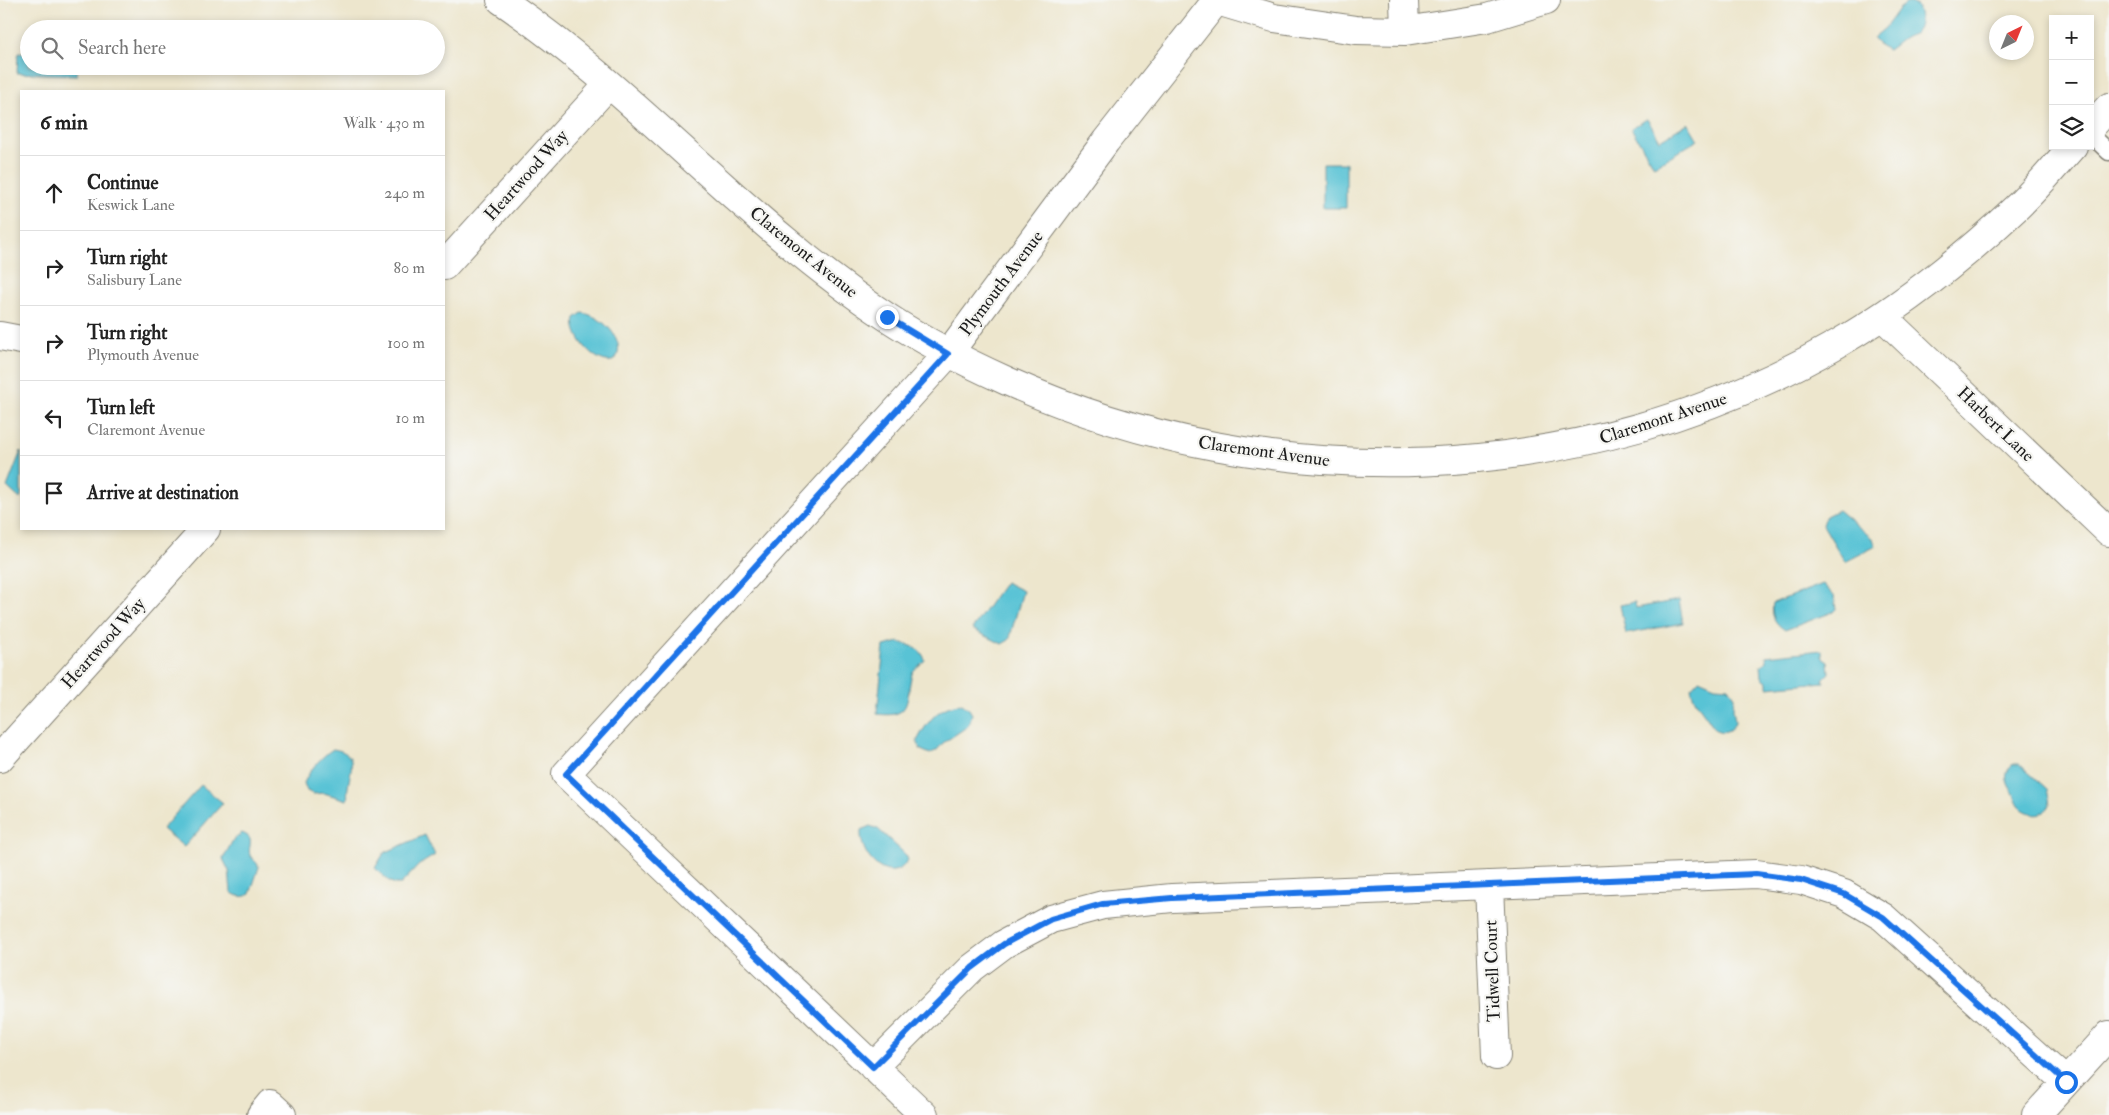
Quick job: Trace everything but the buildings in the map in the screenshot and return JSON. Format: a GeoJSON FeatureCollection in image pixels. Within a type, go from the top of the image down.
{"type":"FeatureCollection","features":[{"type":"Feature","properties":{"kind":"street","name":"Claremont Avenue"},"geometry":{"type":"LineString","coordinates":[[501,0],[542,28],[609,84],[808,261],[887,317],[948,354],[1045,398],[1136,428],[1232,450],[1328,461],[1429,463],[1514,455],[1590,441],[1694,410],[1752,387],[1836,345],[1882,316],[1951,266],[2021,204],[2069,150]]}},
{"type":"Feature","properties":{"kind":"street"},"geometry":{"type":"LineString","coordinates":[[1404,0],[1406,30]]}},
{"type":"Feature","properties":{"kind":"street"},"geometry":{"type":"LineString","coordinates":[[1215,1],[1274,18],[1356,30],[1406,30],[1487,18],[1546,0]]}},
{"type":"Feature","properties":{"kind":"street","name":"Plymouth Avenue"},"geometry":{"type":"LineString","coordinates":[[873,1067],[566,774],[948,354],[1106,141],[1215,1]]}},
{"type":"Feature","properties":{"kind":"street","name":"Heartwood Way"},"geometry":{"type":"LineString","coordinates":[[445,265],[609,84]]}},
{"type":"Feature","properties":{"kind":"street"},"geometry":{"type":"LineString","coordinates":[[2094,124],[2109,107]]}},
{"type":"Feature","properties":{"kind":"street","name":"Harbert Lane"},"geometry":{"type":"LineString","coordinates":[[1882,316],[2109,532]]}},
{"type":"Feature","properties":{"kind":"street"},"geometry":{"type":"LineString","coordinates":[[0,336],[20,340]]}},
{"type":"Feature","properties":{"kind":"street","name":"Heartwood Way"},"geometry":{"type":"LineString","coordinates":[[0,758],[205,530]]}},
{"type":"Feature","properties":{"kind":"street"},"geometry":{"type":"LineString","coordinates":[[924,1115],[873,1067],[972,968],[1004,944],[1051,919],[1103,904],[1172,898],[1756,874],[1801,880],[1835,892],[1883,917],[2066,1082]]}},
{"type":"Feature","properties":{"kind":"street","name":"Tidwell Court"},"geometry":{"type":"LineString","coordinates":[[1489,885],[1496,1056]]}},
{"type":"Feature","properties":{"kind":"street"},"geometry":{"type":"LineString","coordinates":[[2036,1115],[2109,1035]]}},
{"type":"Feature","properties":{"kind":"lane"},"geometry":{"type":"LineString","coordinates":[[2094,138],[2109,152]]}},
{"type":"Feature","properties":{"kind":"water"},"geometry":{"type":"Polygon","coordinates":[[[1907,3],[1917,6],[1920,16],[1918,30],[1888,50],[1879,45],[1873,38],[1885,28],[1899,9],[1907,3]]]}},
{"type":"Feature","properties":{"kind":"water"},"geometry":{"type":"Polygon","coordinates":[[[18,53],[20,53],[20,73],[17,73],[18,53]]]}},
{"type":"Feature","properties":{"kind":"water"},"geometry":{"type":"Polygon","coordinates":[[[1647,119],[1660,140],[1688,123],[1698,140],[1654,166],[1631,128],[1647,119]]]}},
{"type":"Feature","properties":{"kind":"water"},"geometry":{"type":"Polygon","coordinates":[[[1323,163],[1346,163],[1346,208],[1323,208],[1323,163]]]}},
{"type":"Feature","properties":{"kind":"water"},"geometry":{"type":"Polygon","coordinates":[[[582,313],[597,318],[604,323],[615,337],[618,344],[618,352],[615,360],[600,359],[593,355],[581,341],[577,333],[575,318],[582,313]]]}},
{"type":"Feature","properties":{"kind":"water"},"geometry":{"type":"Polygon","coordinates":[[[20,454],[20,499],[7,487],[20,454]]]}},
{"type":"Feature","properties":{"kind":"water"},"geometry":{"type":"Polygon","coordinates":[[[1838,510],[1873,539],[1876,546],[1845,562],[1823,525],[1826,516],[1838,510]]]}},
{"type":"Feature","properties":{"kind":"water"},"geometry":{"type":"Polygon","coordinates":[[[1005,582],[1023,591],[1009,640],[1002,644],[972,629],[1005,582]]]}},
{"type":"Feature","properties":{"kind":"water"},"geometry":{"type":"Polygon","coordinates":[[[1823,584],[1834,596],[1836,609],[1833,612],[1785,630],[1778,625],[1772,611],[1773,603],[1823,584]]]}},
{"type":"Feature","properties":{"kind":"water"},"geometry":{"type":"Polygon","coordinates":[[[1679,600],[1683,623],[1626,634],[1620,605],[1635,602],[1636,608],[1679,600]]]}},
{"type":"Feature","properties":{"kind":"water"},"geometry":{"type":"Polygon","coordinates":[[[899,642],[921,652],[925,660],[913,672],[908,699],[902,710],[889,715],[877,714],[884,646],[899,642]]]}},
{"type":"Feature","properties":{"kind":"water"},"geometry":{"type":"Polygon","coordinates":[[[1822,650],[1822,657],[1828,661],[1829,673],[1823,679],[1824,682],[1768,687],[1768,682],[1762,677],[1761,665],[1767,661],[1766,656],[1822,650]]]}},
{"type":"Feature","properties":{"kind":"water"},"geometry":{"type":"Polygon","coordinates":[[[1699,679],[1715,686],[1729,687],[1733,693],[1735,722],[1729,730],[1724,732],[1714,729],[1698,704],[1691,688],[1699,679]]]}},
{"type":"Feature","properties":{"kind":"water"},"geometry":{"type":"Polygon","coordinates":[[[962,704],[972,714],[968,726],[930,754],[921,750],[917,741],[930,721],[940,711],[962,704]]]}},
{"type":"Feature","properties":{"kind":"water"},"geometry":{"type":"Polygon","coordinates":[[[333,749],[347,754],[350,758],[351,769],[347,800],[324,793],[313,794],[307,791],[304,783],[316,764],[333,749]]]}},
{"type":"Feature","properties":{"kind":"water"},"geometry":{"type":"Polygon","coordinates":[[[2013,764],[2019,764],[2047,789],[2050,804],[2045,811],[2036,814],[2023,810],[2019,805],[2007,778],[2008,771],[2013,764]]]}},
{"type":"Feature","properties":{"kind":"water"},"geometry":{"type":"Polygon","coordinates":[[[201,785],[223,803],[184,847],[162,829],[201,785]]]}},
{"type":"Feature","properties":{"kind":"water"},"geometry":{"type":"Polygon","coordinates":[[[870,826],[878,829],[906,855],[908,860],[901,868],[893,871],[885,870],[877,866],[871,859],[865,850],[861,830],[870,826]]]}},
{"type":"Feature","properties":{"kind":"water"},"geometry":{"type":"Polygon","coordinates":[[[242,833],[249,838],[251,857],[259,867],[250,894],[238,896],[231,892],[229,871],[223,859],[233,840],[242,833]]]}},
{"type":"Feature","properties":{"kind":"water"},"geometry":{"type":"Polygon","coordinates":[[[425,835],[435,855],[419,865],[401,884],[389,881],[375,868],[384,853],[425,835]]]}},
{"type":"Feature","properties":{"kind":"route"},"geometry":{"type":"LineString","coordinates":[[887,317],[948,354],[566,774],[873,1067],[972,968],[1004,944],[1051,919],[1103,904],[1172,898],[1756,874],[1801,880],[1844,894],[1883,917],[2066,1082]]}}]}
